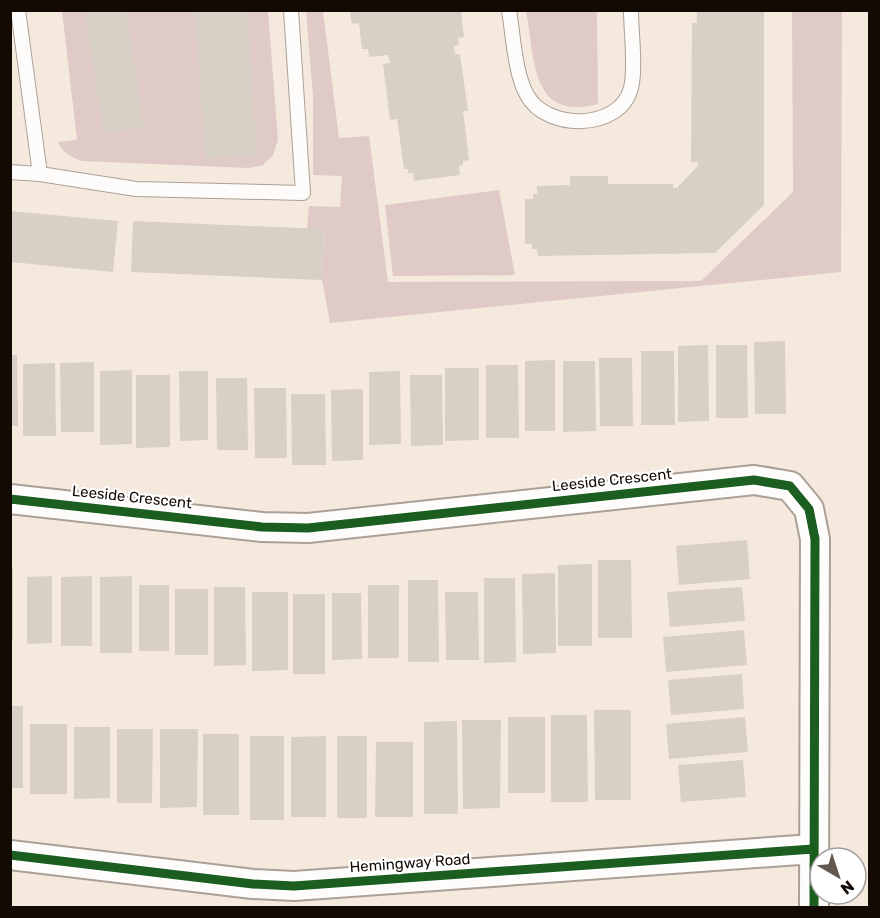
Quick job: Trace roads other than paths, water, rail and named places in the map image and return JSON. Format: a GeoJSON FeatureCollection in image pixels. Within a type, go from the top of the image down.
{"type":"FeatureCollection","features":[{"type":"Feature","properties":{"kind":"street","name":"Leeside Crescent"},"geometry":{"type":"LineString","coordinates":[[10,499],[262,527],[308,528],[754,480],[790,486],[809,509],[815,539],[813,846]]}},
{"type":"Feature","properties":{"kind":"street","name":"Hemingway Road"},"geometry":{"type":"LineString","coordinates":[[10,855],[253,884],[294,886],[808,849]]}},
{"type":"Feature","properties":{"kind":"lane"},"geometry":{"type":"LineString","coordinates":[[18,10],[40,174]]}},
{"type":"Feature","properties":{"kind":"lane"},"geometry":{"type":"LineString","coordinates":[[10,172],[40,174],[136,189],[303,193],[291,10]]}},
{"type":"Feature","properties":{"kind":"lane"},"geometry":{"type":"LineString","coordinates":[[509,10],[527,96],[542,113],[566,121],[602,118],[613,114],[624,103],[631,88],[631,10]]}}]}
